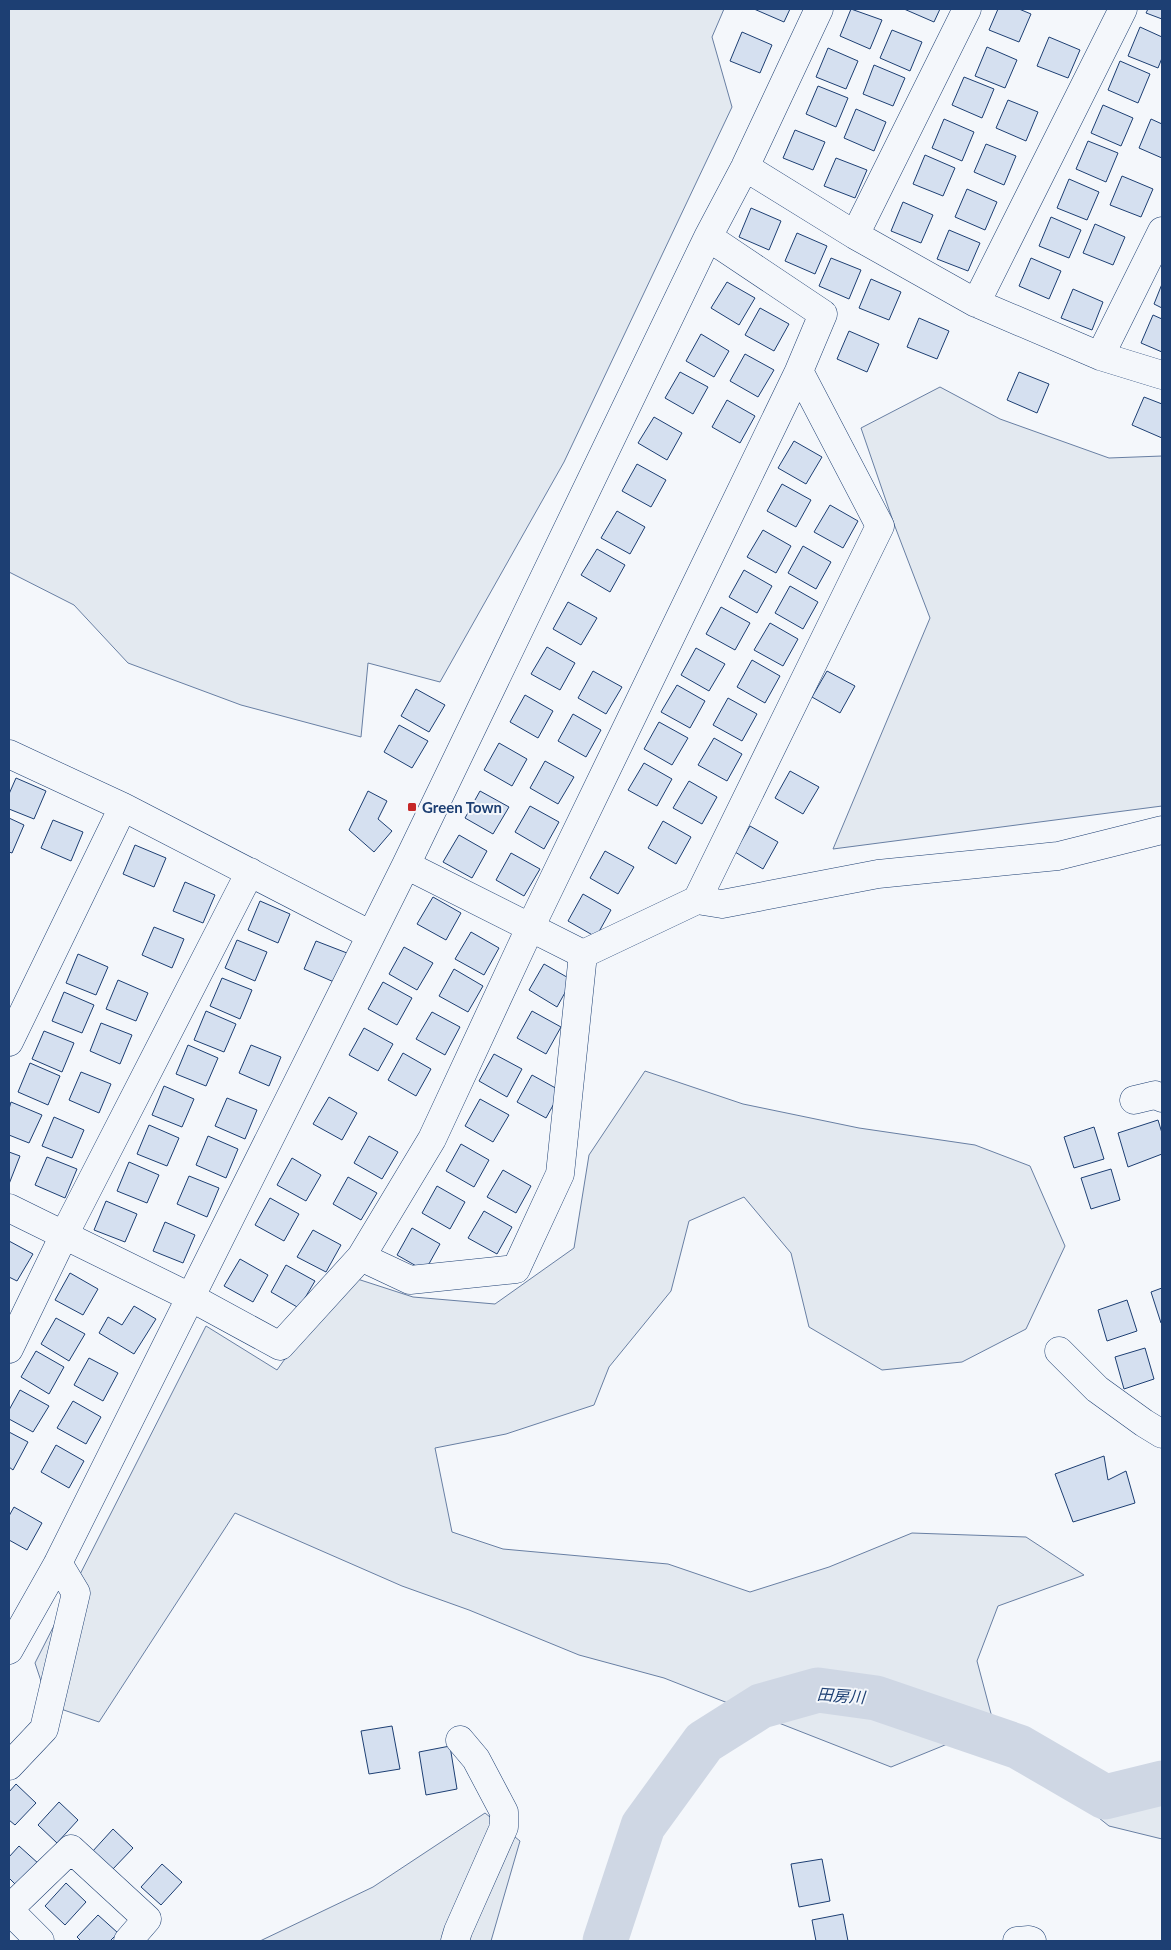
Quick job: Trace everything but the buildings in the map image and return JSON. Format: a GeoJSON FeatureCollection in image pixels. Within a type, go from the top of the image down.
{"type":"FeatureCollection","features":[{"type":"Feature","properties":{"kind":"street"},"geometry":{"type":"LineString","coordinates":[[9,1650],[58,1562],[406,865],[708,237],[745,167],[819,9]]}},
{"type":"Feature","properties":{"kind":"street"},"geometry":{"type":"LineString","coordinates":[[855,235],[967,9]]}},
{"type":"Feature","properties":{"kind":"street"},"geometry":{"type":"LineString","coordinates":[[976,303],[1123,9]]}},
{"type":"Feature","properties":{"kind":"street"},"geometry":{"type":"LineString","coordinates":[[745,167],[855,235],[976,303],[1100,356],[1162,375]]}},
{"type":"Feature","properties":{"kind":"street"},"geometry":{"type":"LineString","coordinates":[[1100,356],[1162,231]]}},
{"type":"Feature","properties":{"kind":"street"},"geometry":{"type":"LineString","coordinates":[[9,1208],[190,1297],[280,1346],[361,1257],[432,1139],[530,928],[799,371],[823,314],[708,237]]}},
{"type":"Feature","properties":{"kind":"street"},"geometry":{"type":"LineString","coordinates":[[697,900],[880,526],[799,371]]}},
{"type":"Feature","properties":{"kind":"street"},"geometry":{"type":"LineString","coordinates":[[9,754],[123,807],[371,934]]}},
{"type":"Feature","properties":{"kind":"street"},"geometry":{"type":"LineString","coordinates":[[9,1042],[123,807]]}},
{"type":"Feature","properties":{"kind":"street"},"geometry":{"type":"LineString","coordinates":[[583,954],[697,900],[722,904],[878,874],[1058,856],[1162,830]]}},
{"type":"Feature","properties":{"kind":"street"},"geometry":{"type":"LineString","coordinates":[[406,865],[583,954]]}},
{"type":"Feature","properties":{"kind":"street"},"geometry":{"type":"LineString","coordinates":[[9,1349],[64,1235],[250,872]]}},
{"type":"Feature","properties":{"kind":"street"},"geometry":{"type":"LineString","coordinates":[[361,1257],[410,1280],[516,1269],[560,1174],[583,954]]}},
{"type":"Feature","properties":{"kind":"street"},"geometry":{"type":"LineString","coordinates":[[1134,1100],[1155,1094],[1162,1098]]}},
{"type":"Feature","properties":{"kind":"street"},"geometry":{"type":"LineString","coordinates":[[1058,1352],[1097,1389],[1162,1434]]}},
{"type":"Feature","properties":{"kind":"street"},"geometry":{"type":"LineString","coordinates":[[9,1766],[44,1729],[76,1593],[58,1562]]}},
{"type":"Feature","properties":{"kind":"street"},"geometry":{"type":"LineString","coordinates":[[455,1941],[458,1930],[504,1827],[504,1812],[476,1759],[460,1740]]}},
{"type":"Feature","properties":{"kind":"street"},"geometry":{"type":"LineString","coordinates":[[40,1941],[9,1909],[71,1849],[147,1919],[128,1941]]}},
{"type":"Feature","properties":{"kind":"street"},"geometry":{"type":"LineString","coordinates":[[1017,1941],[1032,1941]]}},
{"type":"Feature","properties":{"kind":"shaded area"},"geometry":{"type":"Polygon","coordinates":[[[9,9],[724,9],[712,37],[732,107],[564,462],[440,682],[368,663],[361,737],[241,705],[128,663],[74,605],[9,572],[9,9]]]}},
{"type":"Feature","properties":{"kind":"shaded area"},"geometry":{"type":"Polygon","coordinates":[[[940,387],[1000,419],[1109,458],[1162,456],[1162,806],[833,849],[930,618],[894,524],[861,428],[940,387]]]}},
{"type":"Feature","properties":{"kind":"shaded area"},"geometry":{"type":"Polygon","coordinates":[[[645,1071],[743,1104],[859,1128],[975,1145],[1030,1166],[1065,1246],[1026,1329],[962,1362],[882,1370],[809,1327],[791,1253],[744,1197],[689,1221],[671,1291],[609,1367],[594,1405],[506,1434],[435,1448],[452,1532],[503,1549],[668,1564],[750,1592],[829,1567],[912,1533],[1026,1537],[1084,1575],[998,1606],[977,1661],[994,1725],[891,1767],[664,1678],[579,1655],[469,1610],[402,1586],[235,1513],[99,1722],[49,1705],[35,1663],[206,1326],[277,1370],[345,1275],[413,1297],[495,1304],[574,1248],[589,1155],[645,1071]]]}},
{"type":"Feature","properties":{"kind":"shaded area"},"geometry":{"type":"Polygon","coordinates":[[[1162,1774],[1162,1839],[1109,1826],[1078,1801],[1086,1786],[1162,1774]]]}},
{"type":"Feature","properties":{"kind":"shaded area"},"geometry":{"type":"Polygon","coordinates":[[[485,1813],[520,1841],[491,1941],[260,1941],[373,1887],[485,1813]]]}},
{"type":"Feature","properties":{"kind":"waterway","name":"田房川"},"geometry":{"type":"LineString","coordinates":[[605,1941],[643,1826],[704,1742],[761,1706],[818,1690],[876,1698],[1019,1747],[1105,1797],[1162,1783]]}},
{"type":"Feature","properties":{"kind":"place","name":"Green Town"},"geometry":{"type":"Point","coordinates":[412,807]}}]}
